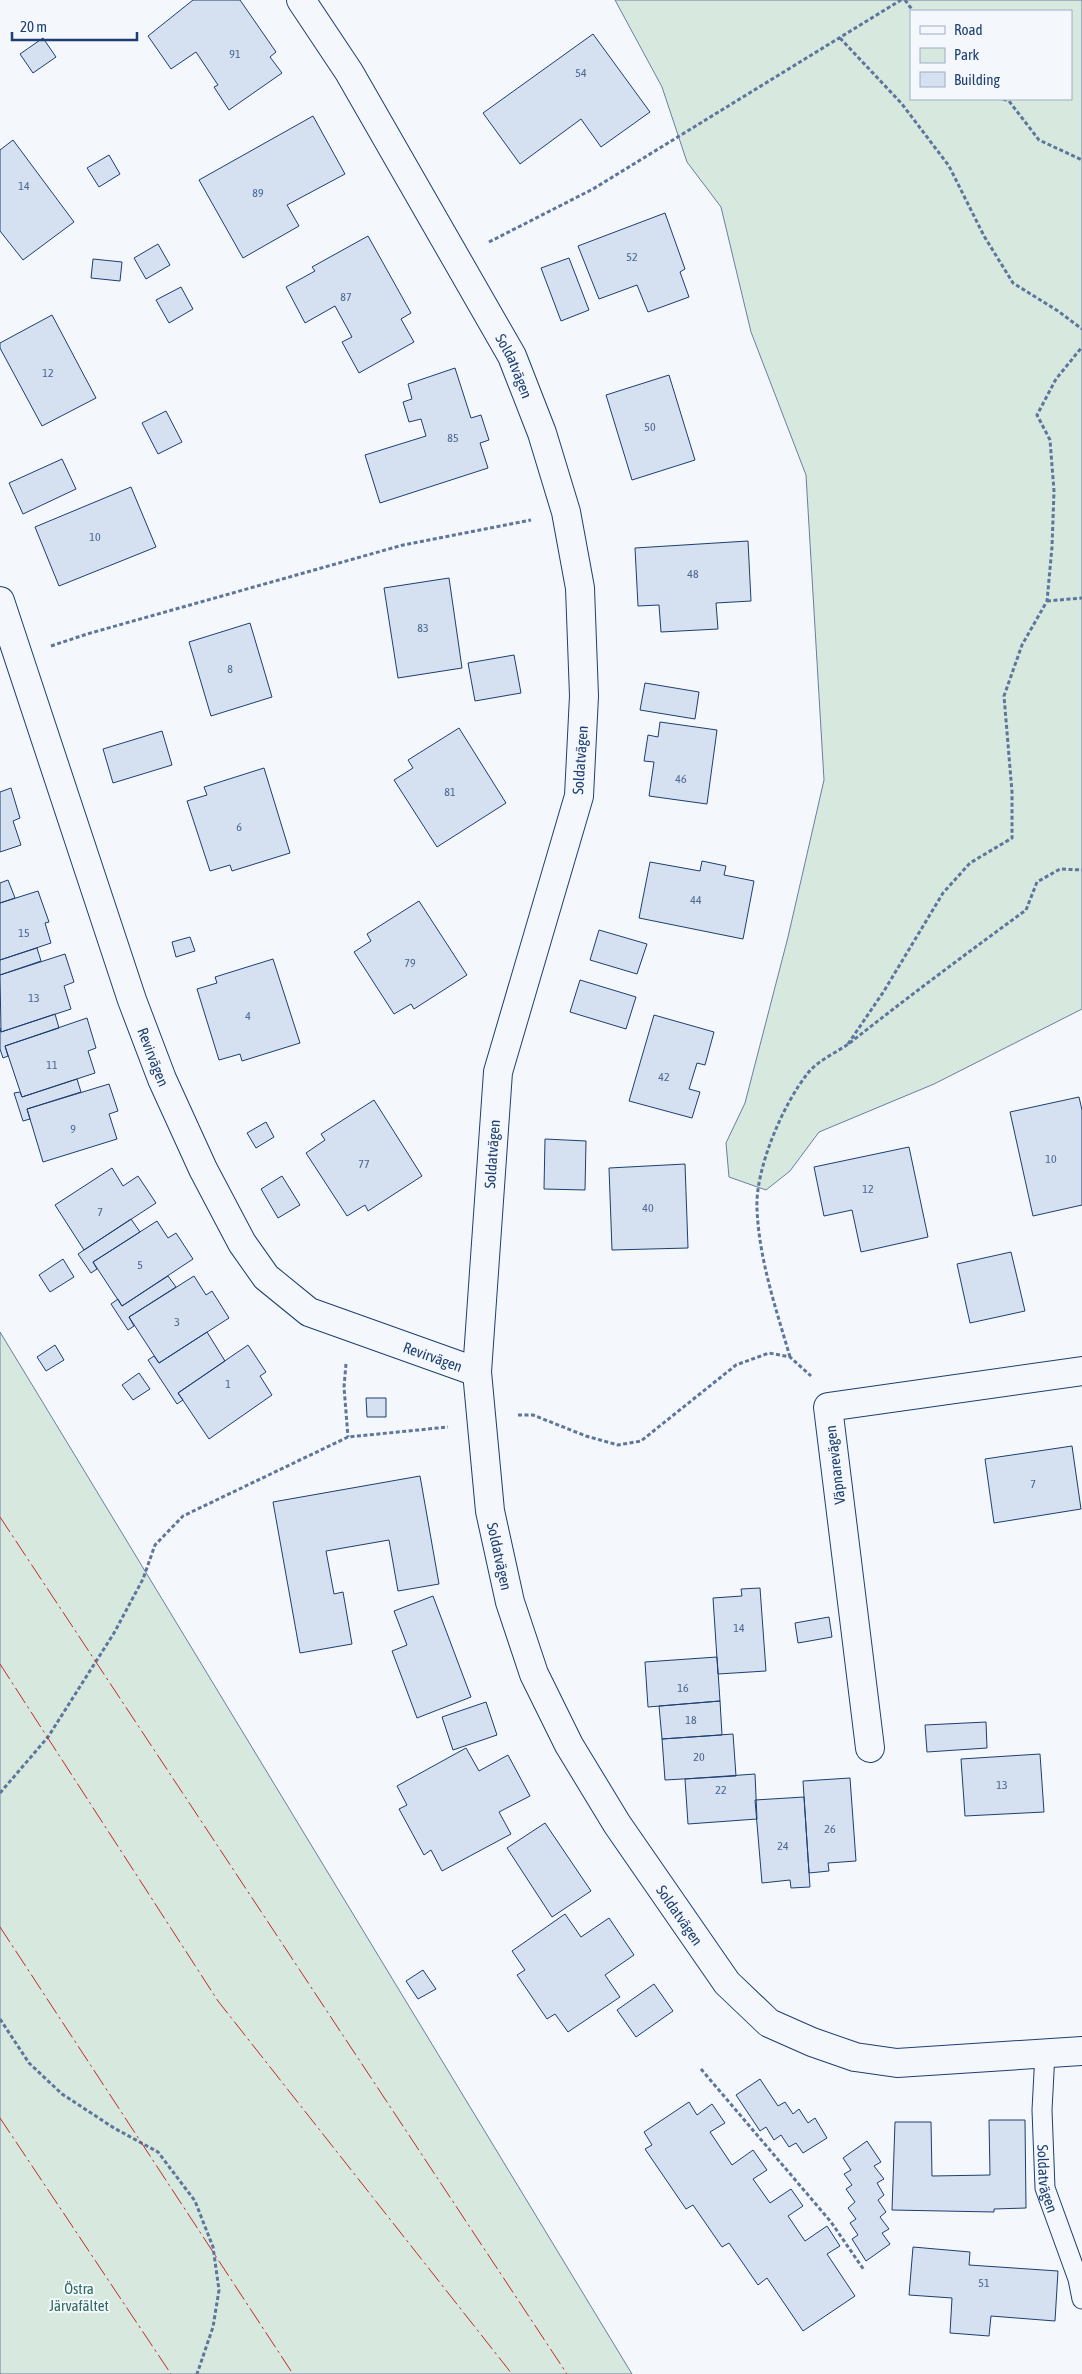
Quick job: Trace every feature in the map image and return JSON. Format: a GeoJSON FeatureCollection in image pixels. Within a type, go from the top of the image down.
{"type":"FeatureCollection","features":[{"type":"Feature","properties":{"kind":"street","name":"Soldatvägen"},"geometry":{"type":"LineString","coordinates":[[301,0],[349,72],[512,356],[542,433],[566,512],[580,588],[584,696],[579,796],[498,1072],[476,1372],[490,1510],[510,1602],[534,1674],[569,1745],[617,1824],[727,1983],[769,2022],[812,2042],[855,2057],[897,2063],[1082,2051]]}},
{"type":"Feature","properties":{"kind":"street","name":"Revirvägen"},"geometry":{"type":"LineString","coordinates":[[0,601],[132,1000],[162,1079],[203,1169],[242,1243],[266,1278],[310,1312],[476,1372]]}},
{"type":"Feature","properties":{"kind":"street","name":"Väpnarevägen"},"geometry":{"type":"LineString","coordinates":[[870,1748],[828,1407],[1082,1371]]}},
{"type":"Feature","properties":{"kind":"lane","name":"Soldatvägen"},"geometry":{"type":"LineString","coordinates":[[1046,2054],[1042,2110],[1045,2188],[1078,2279],[1082,2299]]}},
{"type":"Feature","properties":{"kind":"path"},"geometry":{"type":"LineString","coordinates":[[457,258],[593,189],[901,0]]}},
{"type":"Feature","properties":{"kind":"path"},"geometry":{"type":"LineString","coordinates":[[840,38],[902,104],[949,166],[984,236],[1013,283],[1058,311],[1082,329]]}},
{"type":"Feature","properties":{"kind":"path"},"geometry":{"type":"LineString","coordinates":[[1006,100],[1039,140],[1082,160]]}},
{"type":"Feature","properties":{"kind":"path"},"geometry":{"type":"LineString","coordinates":[[848,1044],[884,991],[942,893],[970,863],[1012,838],[1012,792],[1004,696],[1022,645],[1047,601],[1054,491],[1050,440],[1037,415],[1056,379],[1082,347]]}},
{"type":"Feature","properties":{"kind":"path"},"geometry":{"type":"LineString","coordinates":[[18,658],[87,634],[403,546],[566,512]]}},
{"type":"Feature","properties":{"kind":"path"},"geometry":{"type":"LineString","coordinates":[[1047,601],[1082,598]]}},
{"type":"Feature","properties":{"kind":"path"},"geometry":{"type":"LineString","coordinates":[[790,1357],[763,1254],[757,1208],[764,1161],[784,1111],[809,1071],[848,1044],[1026,910],[1036,882],[1060,869],[1082,870]]}},
{"type":"Feature","properties":{"kind":"path"},"geometry":{"type":"LineString","coordinates":[[348,1438],[344,1387],[345,1367],[359,1330]]}},
{"type":"Feature","properties":{"kind":"path"},"geometry":{"type":"LineString","coordinates":[[0,1792],[48,1737],[114,1633],[143,1579],[156,1545],[184,1516],[348,1438],[447,1427],[513,1415],[533,1415],[586,1436],[618,1445],[641,1441],[736,1365],[769,1353],[790,1357],[809,1372],[828,1407]]}},
{"type":"Feature","properties":{"kind":"path"},"geometry":{"type":"LineString","coordinates":[[0,2019],[30,2063],[62,2094],[114,2128],[158,2152],[195,2201],[213,2247],[219,2290],[213,2327],[197,2374]]}},
{"type":"Feature","properties":{"kind":"path"},"geometry":{"type":"LineString","coordinates":[[701,2069],[831,2222],[864,2270]]}},
{"type":"Feature","properties":{"kind":"green space"},"geometry":{"type":"Polygon","coordinates":[[[615,0],[1082,0],[1082,1009],[934,1084],[819,1132],[790,1171],[766,1190],[729,1177],[726,1143],[745,1103],[788,937],[824,780],[806,475],[751,332],[721,207],[687,162],[662,87],[615,0]]]}},
{"type":"Feature","properties":{"kind":"green space","name":"Östra Järvafältet"},"geometry":{"type":"Polygon","coordinates":[[[0,1332],[48,1411],[632,2374],[0,2374],[0,1332]]]}},
{"type":"Feature","properties":{"kind":"building"},"geometry":{"type":"Polygon","coordinates":[[[193,0],[240,0],[276,52],[270,57],[282,73],[229,110],[214,87],[218,85],[196,52],[171,69],[148,36],[193,0]]]}},
{"type":"Feature","properties":{"kind":"building"},"geometry":{"type":"Polygon","coordinates":[[[593,34],[650,112],[601,147],[581,119],[520,164],[483,113],[593,34]]]}},
{"type":"Feature","properties":{"kind":"building"},"geometry":{"type":"Polygon","coordinates":[[[43,38],[56,57],[33,73],[20,54],[43,38]]]}},
{"type":"Feature","properties":{"kind":"building"},"geometry":{"type":"Polygon","coordinates":[[[313,116],[345,174],[287,205],[299,226],[243,258],[199,180],[313,116]]]}},
{"type":"Feature","properties":{"kind":"building"},"geometry":{"type":"Polygon","coordinates":[[[13,140],[74,222],[23,260],[0,231],[0,150],[13,140]]]}},
{"type":"Feature","properties":{"kind":"building"},"geometry":{"type":"Polygon","coordinates":[[[109,155],[120,174],[99,187],[87,168],[109,155]]]}},
{"type":"Feature","properties":{"kind":"building"},"geometry":{"type":"Polygon","coordinates":[[[665,213],[685,269],[680,272],[689,297],[648,312],[637,285],[599,299],[578,246],[665,213]]]}},
{"type":"Feature","properties":{"kind":"building"},"geometry":{"type":"Polygon","coordinates":[[[368,236],[411,313],[401,319],[414,342],[359,373],[342,342],[352,337],[335,306],[305,323],[286,287],[315,271],[312,267],[368,236]]]}},
{"type":"Feature","properties":{"kind":"building"},"geometry":{"type":"Polygon","coordinates":[[[158,244],[170,265],[146,279],[134,258],[158,244]]]}},
{"type":"Feature","properties":{"kind":"building"},"geometry":{"type":"Polygon","coordinates":[[[569,258],[589,310],[561,321],[541,268],[569,258]]]}},
{"type":"Feature","properties":{"kind":"building"},"geometry":{"type":"Polygon","coordinates":[[[93,259],[122,262],[120,281],[91,278],[93,259]]]}},
{"type":"Feature","properties":{"kind":"building"},"geometry":{"type":"Polygon","coordinates":[[[181,287],[193,309],[169,323],[156,300],[181,287]]]}},
{"type":"Feature","properties":{"kind":"building"},"geometry":{"type":"Polygon","coordinates":[[[52,315],[96,398],[42,426],[0,348],[0,343],[52,315]]]}},
{"type":"Feature","properties":{"kind":"building"},"geometry":{"type":"Polygon","coordinates":[[[455,368],[471,418],[481,415],[489,440],[480,443],[488,468],[380,503],[365,455],[426,436],[421,419],[409,422],[403,402],[412,399],[408,384],[455,368]]]}},
{"type":"Feature","properties":{"kind":"building"},"geometry":{"type":"Polygon","coordinates":[[[669,375],[695,460],[632,480],[606,395],[669,375]]]}},
{"type":"Feature","properties":{"kind":"building"},"geometry":{"type":"Polygon","coordinates":[[[166,411],[182,442],[158,454],[142,423],[166,411]]]}},
{"type":"Feature","properties":{"kind":"building"},"geometry":{"type":"Polygon","coordinates":[[[62,459],[76,489],[23,514],[9,483],[62,459]]]}},
{"type":"Feature","properties":{"kind":"building"},"geometry":{"type":"Polygon","coordinates":[[[131,487],[156,547],[59,586],[35,527],[131,487]]]}},
{"type":"Feature","properties":{"kind":"building"},"geometry":{"type":"Polygon","coordinates":[[[748,541],[751,601],[716,603],[718,629],[661,632],[659,605],[638,606],[635,548],[748,541]]]}},
{"type":"Feature","properties":{"kind":"building"},"geometry":{"type":"Polygon","coordinates":[[[449,578],[462,668],[398,678],[384,588],[449,578]]]}},
{"type":"Feature","properties":{"kind":"building"},"geometry":{"type":"Polygon","coordinates":[[[250,623],[272,697],[211,716],[189,642],[250,623]]]}},
{"type":"Feature","properties":{"kind":"building"},"geometry":{"type":"Polygon","coordinates":[[[514,655],[521,693],[475,701],[468,663],[514,655]]]}},
{"type":"Feature","properties":{"kind":"building"},"geometry":{"type":"Polygon","coordinates":[[[645,683],[699,692],[695,719],[640,710],[645,683]]]}},
{"type":"Feature","properties":{"kind":"building"},"geometry":{"type":"Polygon","coordinates":[[[660,722],[717,730],[707,804],[649,796],[654,762],[644,761],[648,735],[658,737],[660,722]]]}},
{"type":"Feature","properties":{"kind":"building"},"geometry":{"type":"Polygon","coordinates":[[[459,728],[506,803],[437,847],[394,780],[413,768],[408,760],[459,728]]]}},
{"type":"Feature","properties":{"kind":"building"},"geometry":{"type":"Polygon","coordinates":[[[162,731],[172,765],[113,783],[103,749],[162,731]]]}},
{"type":"Feature","properties":{"kind":"building"},"geometry":{"type":"Polygon","coordinates":[[[264,768],[290,853],[232,871],[230,865],[210,871],[187,801],[207,795],[204,787],[264,768]]]}},
{"type":"Feature","properties":{"kind":"building"},"geometry":{"type":"Polygon","coordinates":[[[11,788],[20,818],[13,821],[21,845],[0,852],[0,792],[11,788]]]}},
{"type":"Feature","properties":{"kind":"building"},"geometry":{"type":"Polygon","coordinates":[[[702,861],[726,866],[724,875],[754,881],[743,939],[639,918],[650,862],[700,871],[702,861]]]}},
{"type":"Feature","properties":{"kind":"building"},"geometry":{"type":"Polygon","coordinates":[[[8,880],[15,898],[0,903],[0,883],[8,880]]]}},
{"type":"Feature","properties":{"kind":"building"},"geometry":{"type":"Polygon","coordinates":[[[38,891],[49,922],[45,923],[51,943],[0,960],[0,903],[38,891]]]}},
{"type":"Feature","properties":{"kind":"building"},"geometry":{"type":"Polygon","coordinates":[[[419,901],[467,975],[414,1009],[411,1004],[394,1014],[354,952],[371,941],[367,934],[419,901]]]}},
{"type":"Feature","properties":{"kind":"building"},"geometry":{"type":"Polygon","coordinates":[[[599,930],[647,944],[637,974],[590,960],[599,930]]]}},
{"type":"Feature","properties":{"kind":"building"},"geometry":{"type":"Polygon","coordinates":[[[190,937],[195,951],[176,957],[172,942],[190,937]]]}},
{"type":"Feature","properties":{"kind":"building"},"geometry":{"type":"Polygon","coordinates":[[[37,948],[41,961],[0,975],[0,960],[37,948]]]}},
{"type":"Feature","properties":{"kind":"building"},"geometry":{"type":"Polygon","coordinates":[[[65,954],[74,982],[64,986],[71,1009],[1,1032],[0,975],[65,954]]]}},
{"type":"Feature","properties":{"kind":"building"},"geometry":{"type":"Polygon","coordinates":[[[273,959],[300,1043],[242,1061],[240,1054],[219,1060],[197,989],[217,983],[215,977],[273,959]]]}},
{"type":"Feature","properties":{"kind":"building"},"geometry":{"type":"Polygon","coordinates":[[[580,980],[636,997],[626,1029],[570,1012],[580,980]]]}},
{"type":"Feature","properties":{"kind":"building"},"geometry":{"type":"Polygon","coordinates":[[[55,1014],[59,1028],[5,1046],[8,1056],[3,1058],[0,1049],[0,1028],[1,1032],[55,1014]]]}},
{"type":"Feature","properties":{"kind":"building"},"geometry":{"type":"Polygon","coordinates":[[[654,1015],[714,1032],[705,1065],[697,1063],[689,1089],[700,1092],[692,1118],[629,1101],[654,1015]]]}},
{"type":"Feature","properties":{"kind":"building"},"geometry":{"type":"Polygon","coordinates":[[[87,1018],[96,1048],[88,1051],[95,1073],[22,1097],[5,1046],[87,1018]]]}},
{"type":"Feature","properties":{"kind":"building"},"geometry":{"type":"Polygon","coordinates":[[[77,1079],[81,1092],[27,1109],[30,1119],[23,1121],[14,1093],[20,1092],[22,1097],[77,1079]]]}},
{"type":"Feature","properties":{"kind":"building"},"geometry":{"type":"Polygon","coordinates":[[[109,1084],[118,1111],[109,1114],[117,1139],[43,1162],[27,1109],[109,1084]]]}},
{"type":"Feature","properties":{"kind":"building"},"geometry":{"type":"Polygon","coordinates":[[[1079,1097],[1082,1110],[1082,1205],[1033,1216],[1010,1112],[1079,1097]]]}},
{"type":"Feature","properties":{"kind":"building"},"geometry":{"type":"Polygon","coordinates":[[[374,1100],[422,1176],[368,1211],[365,1205],[347,1216],[306,1153],[325,1140],[321,1134],[374,1100]]]}},
{"type":"Feature","properties":{"kind":"building"},"geometry":{"type":"Polygon","coordinates":[[[266,1122],[274,1137],[256,1148],[247,1133],[266,1122]]]}},
{"type":"Feature","properties":{"kind":"building"},"geometry":{"type":"Polygon","coordinates":[[[545,1139],[586,1141],[585,1190],[544,1189],[545,1139]]]}},
{"type":"Feature","properties":{"kind":"building"},"geometry":{"type":"Polygon","coordinates":[[[909,1147],[928,1237],[861,1252],[852,1210],[824,1216],[814,1167],[909,1147]]]}},
{"type":"Feature","properties":{"kind":"building"},"geometry":{"type":"Polygon","coordinates":[[[685,1164],[688,1248],[612,1250],[609,1168],[685,1164]]]}},
{"type":"Feature","properties":{"kind":"building"},"geometry":{"type":"Polygon","coordinates":[[[112,1168],[123,1186],[138,1176],[156,1203],[84,1250],[55,1205],[112,1168]]]}},
{"type":"Feature","properties":{"kind":"building"},"geometry":{"type":"Polygon","coordinates":[[[282,1176],[300,1205],[278,1218],[261,1189],[282,1176]]]}},
{"type":"Feature","properties":{"kind":"building"},"geometry":{"type":"Polygon","coordinates":[[[131,1219],[140,1232],[93,1262],[97,1269],[91,1273],[78,1254],[131,1219]]]}},
{"type":"Feature","properties":{"kind":"building"},"geometry":{"type":"Polygon","coordinates":[[[157,1221],[168,1238],[176,1233],[193,1259],[122,1306],[93,1262],[157,1221]]]}},
{"type":"Feature","properties":{"kind":"building"},"geometry":{"type":"Polygon","coordinates":[[[1011,1252],[1025,1311],[970,1323],[957,1264],[1011,1252]]]}},
{"type":"Feature","properties":{"kind":"building"},"geometry":{"type":"Polygon","coordinates":[[[63,1259],[74,1277],[50,1292],[39,1275],[63,1259]]]}},
{"type":"Feature","properties":{"kind":"building"},"geometry":{"type":"Polygon","coordinates":[[[168,1276],[176,1287],[129,1317],[134,1326],[128,1330],[111,1304],[118,1299],[122,1306],[168,1276]]]}},
{"type":"Feature","properties":{"kind":"building"},"geometry":{"type":"Polygon","coordinates":[[[194,1276],[206,1295],[212,1291],[229,1318],[159,1363],[129,1317],[194,1276]]]}},
{"type":"Feature","properties":{"kind":"building"},"geometry":{"type":"Polygon","coordinates":[[[207,1332],[225,1361],[178,1393],[183,1400],[177,1404],[148,1360],[154,1356],[159,1363],[207,1332]]]}},
{"type":"Feature","properties":{"kind":"building"},"geometry":{"type":"Polygon","coordinates":[[[55,1345],[64,1360],[46,1371],[37,1357],[55,1345]]]}},
{"type":"Feature","properties":{"kind":"building"},"geometry":{"type":"Polygon","coordinates":[[[248,1345],[266,1372],[260,1376],[272,1395],[209,1439],[178,1393],[248,1345]]]}},
{"type":"Feature","properties":{"kind":"building"},"geometry":{"type":"Polygon","coordinates":[[[139,1373],[150,1389],[133,1400],[122,1385],[139,1373]]]}},
{"type":"Feature","properties":{"kind":"building"},"geometry":{"type":"Polygon","coordinates":[[[366,1398],[386,1398],[386,1417],[367,1417],[366,1398]]]}},
{"type":"Feature","properties":{"kind":"building"},"geometry":{"type":"Polygon","coordinates":[[[1072,1446],[1081,1509],[994,1523],[985,1459],[1072,1446]]]}},
{"type":"Feature","properties":{"kind":"building"},"geometry":{"type":"Polygon","coordinates":[[[420,1476],[439,1584],[398,1591],[389,1540],[326,1551],[334,1594],[343,1592],[352,1644],[300,1653],[273,1502],[420,1476]]]}},
{"type":"Feature","properties":{"kind":"building"},"geometry":{"type":"Polygon","coordinates":[[[760,1588],[766,1671],[718,1674],[713,1598],[742,1596],[741,1589],[760,1588]]]}},
{"type":"Feature","properties":{"kind":"building"},"geometry":{"type":"Polygon","coordinates":[[[433,1596],[471,1697],[417,1718],[392,1651],[407,1645],[394,1611],[433,1596]]]}},
{"type":"Feature","properties":{"kind":"building"},"geometry":{"type":"Polygon","coordinates":[[[829,1617],[832,1637],[798,1643],[795,1623],[829,1617]]]}},
{"type":"Feature","properties":{"kind":"building"},"geometry":{"type":"Polygon","coordinates":[[[717,1657],[720,1701],[648,1707],[645,1662],[717,1657]]]}},
{"type":"Feature","properties":{"kind":"building"},"geometry":{"type":"Polygon","coordinates":[[[720,1701],[722,1735],[662,1739],[659,1706],[720,1701]]]}},
{"type":"Feature","properties":{"kind":"building"},"geometry":{"type":"Polygon","coordinates":[[[486,1702],[497,1735],[453,1750],[442,1717],[486,1702]]]}},
{"type":"Feature","properties":{"kind":"building"},"geometry":{"type":"Polygon","coordinates":[[[986,1722],[987,1748],[927,1752],[925,1725],[986,1722]]]}},
{"type":"Feature","properties":{"kind":"building"},"geometry":{"type":"Polygon","coordinates":[[[733,1734],[736,1776],[665,1780],[662,1739],[733,1734]]]}},
{"type":"Feature","properties":{"kind":"building"},"geometry":{"type":"Polygon","coordinates":[[[466,1748],[479,1771],[508,1755],[530,1796],[499,1812],[511,1834],[442,1871],[431,1850],[424,1855],[399,1809],[407,1805],[397,1786],[466,1748]]]}},
{"type":"Feature","properties":{"kind":"building"},"geometry":{"type":"Polygon","coordinates":[[[1040,1754],[1044,1812],[965,1816],[961,1759],[1040,1754]]]}},
{"type":"Feature","properties":{"kind":"building"},"geometry":{"type":"Polygon","coordinates":[[[755,1774],[757,1819],[688,1824],[685,1779],[755,1774]]]}},
{"type":"Feature","properties":{"kind":"building"},"geometry":{"type":"Polygon","coordinates":[[[850,1778],[856,1861],[828,1863],[829,1871],[809,1873],[803,1781],[850,1778]]]}},
{"type":"Feature","properties":{"kind":"building"},"geometry":{"type":"Polygon","coordinates":[[[804,1797],[810,1887],[791,1888],[790,1880],[762,1883],[755,1800],[804,1797]]]}},
{"type":"Feature","properties":{"kind":"building"},"geometry":{"type":"Polygon","coordinates":[[[545,1823],[591,1891],[552,1917],[507,1848],[545,1823]]]}},
{"type":"Feature","properties":{"kind":"building"},"geometry":{"type":"Polygon","coordinates":[[[565,1914],[581,1937],[609,1918],[634,1955],[605,1975],[620,1997],[568,2032],[555,2014],[547,2019],[517,1975],[525,1970],[512,1951],[565,1914]]]}},
{"type":"Feature","properties":{"kind":"building"},"geometry":{"type":"Polygon","coordinates":[[[423,1970],[436,1989],[418,1999],[406,1981],[423,1970]]]}},
{"type":"Feature","properties":{"kind":"building"},"geometry":{"type":"Polygon","coordinates":[[[654,1984],[673,2011],[636,2037],[617,2010],[654,1984]]]}},
{"type":"Feature","properties":{"kind":"building"},"geometry":{"type":"Polygon","coordinates":[[[760,2079],[778,2106],[785,2102],[793,2114],[799,2109],[808,2123],[815,2118],[827,2138],[803,2153],[796,2143],[789,2147],[781,2135],[774,2140],[766,2127],[760,2131],[736,2095],[760,2079]]]}},
{"type":"Feature","properties":{"kind":"building"},"geometry":{"type":"Polygon","coordinates":[[[689,2102],[697,2115],[712,2104],[725,2123],[710,2132],[732,2165],[753,2150],[767,2170],[753,2179],[770,2203],[791,2189],[803,2206],[788,2216],[805,2241],[827,2226],[840,2246],[827,2254],[855,2296],[803,2331],[767,2278],[758,2285],[729,2243],[722,2247],[693,2205],[686,2209],[645,2149],[652,2145],[644,2132],[689,2102]]]}},
{"type":"Feature","properties":{"kind":"building"},"geometry":{"type":"Polygon","coordinates":[[[989,2120],[1025,2120],[1026,2208],[994,2209],[994,2212],[892,2210],[895,2122],[931,2122],[932,2176],[990,2175],[989,2120]]]}},
{"type":"Feature","properties":{"kind":"building"},"geometry":{"type":"Polygon","coordinates":[[[867,2141],[881,2162],[874,2166],[884,2179],[877,2183],[884,2195],[878,2200],[886,2212],[880,2217],[889,2229],[882,2233],[890,2244],[866,2261],[852,2239],[858,2235],[850,2223],[856,2219],[848,2208],[855,2202],[846,2189],[852,2185],[844,2174],[851,2170],[843,2158],[867,2141]]]}},
{"type":"Feature","properties":{"kind":"building"},"geometry":{"type":"Polygon","coordinates":[[[913,2247],[970,2252],[969,2265],[1058,2271],[1055,2321],[991,2316],[989,2336],[950,2333],[952,2298],[909,2295],[913,2247]]]}},
{"type":"Feature","properties":{"kind":"power"},"geometry":{"type":"LineString","coordinates":[[0,1517],[567,2374]]}},
{"type":"Feature","properties":{"kind":"power"},"geometry":{"type":"LineString","coordinates":[[0,1664],[218,2001],[512,2374]]}},
{"type":"Feature","properties":{"kind":"power"},"geometry":{"type":"LineString","coordinates":[[0,1927],[293,2374]]}},
{"type":"Feature","properties":{"kind":"power"},"geometry":{"type":"LineString","coordinates":[[0,2118],[171,2374]]}}]}
